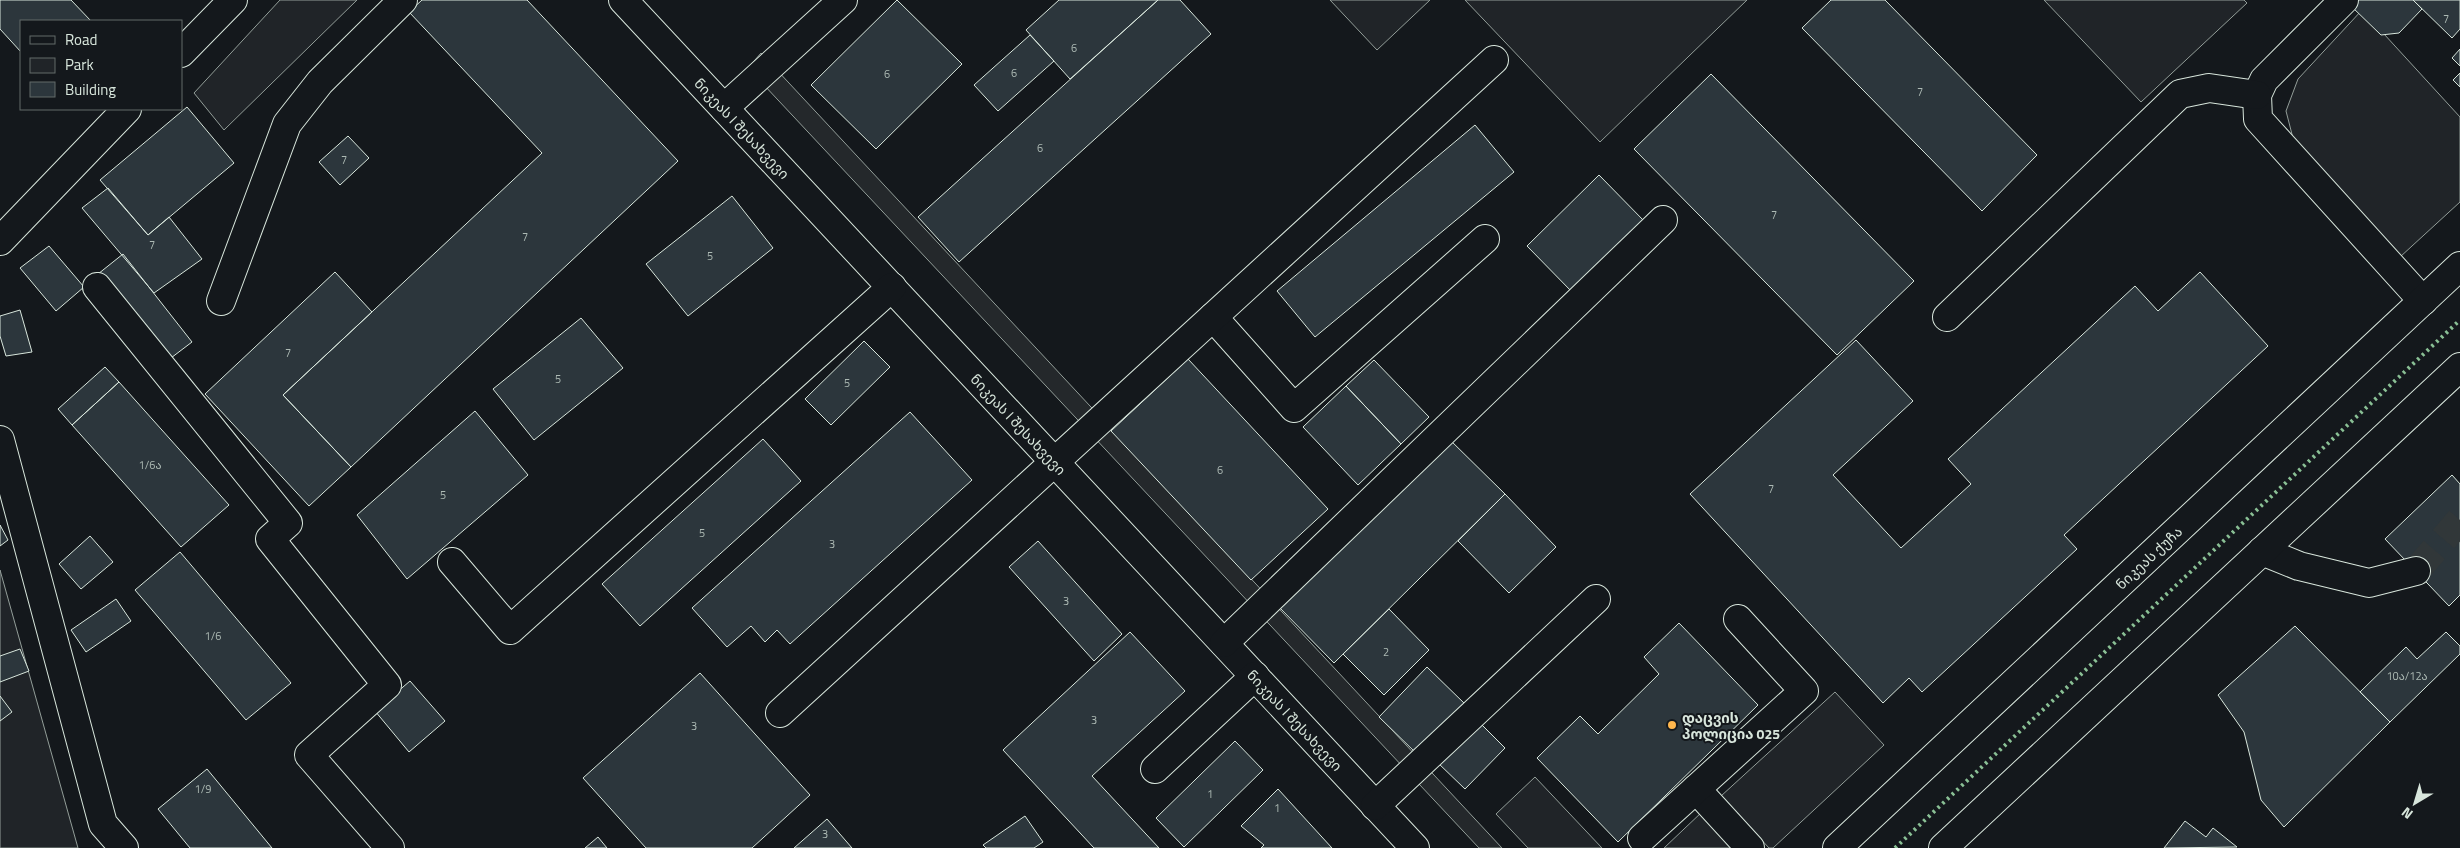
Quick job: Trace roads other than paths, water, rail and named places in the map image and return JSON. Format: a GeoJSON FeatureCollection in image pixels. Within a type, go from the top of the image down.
{"type":"FeatureCollection","features":[{"type":"Feature","properties":{"kind":"street"},"geometry":{"type":"LineString","coordinates":[[221,300],[287,124],[320,82],[403,0]]}},
{"type":"Feature","properties":{"kind":"street","name":"ნიკეას I შესახვევი"},"geometry":{"type":"LineString","coordinates":[[623,0],[1415,848]]}},
{"type":"Feature","properties":{"kind":"street"},"geometry":{"type":"LineString","coordinates":[[724,108],[843,0]]}},
{"type":"Feature","properties":{"kind":"street"},"geometry":{"type":"LineString","coordinates":[[2344,0],[2264,80],[2257,95],[2258,119],[2423,301]]}},
{"type":"Feature","properties":{"kind":"street"},"geometry":{"type":"LineString","coordinates":[[182,52],[231,1]]}},
{"type":"Feature","properties":{"kind":"street"},"geometry":{"type":"LineString","coordinates":[[780,713],[1494,60]]}},
{"type":"Feature","properties":{"kind":"street"},"geometry":{"type":"LineString","coordinates":[[1947,317],[2180,94],[2209,88],[2257,95]]}},
{"type":"Feature","properties":{"kind":"street"},"geometry":{"type":"LineString","coordinates":[[0,240],[127,110]]}},
{"type":"Feature","properties":{"kind":"street"},"geometry":{"type":"LineString","coordinates":[[1224,643],[1664,220]]}},
{"type":"Feature","properties":{"kind":"street"},"geometry":{"type":"LineString","coordinates":[[1213,317],[1294,408],[1485,239]]}},
{"type":"Feature","properties":{"kind":"street","name":"ნიკეას ქუჩა"},"geometry":{"type":"LineString","coordinates":[[1837,848],[2460,266]]}},
{"type":"Feature","properties":{"kind":"street"},"geometry":{"type":"LineString","coordinates":[[97,287],[288,523],[270,539],[387,685],[309,755],[390,848]]}},
{"type":"Feature","properties":{"kind":"street"},"geometry":{"type":"LineString","coordinates":[[452,562],[510,630],[892,287]]}},
{"type":"Feature","properties":{"kind":"street"},"geometry":{"type":"LineString","coordinates":[[1942,848],[2460,367]]}},
{"type":"Feature","properties":{"kind":"street"},"geometry":{"type":"LineString","coordinates":[[0,440],[103,824],[124,848]]}},
{"type":"Feature","properties":{"kind":"street"},"geometry":{"type":"LineString","coordinates":[[2262,552],[2299,566],[2368,583],[2416,572]]}},
{"type":"Feature","properties":{"kind":"street"},"geometry":{"type":"LineString","coordinates":[[1375,806],[1596,599]]}},
{"type":"Feature","properties":{"kind":"street"},"geometry":{"type":"LineString","coordinates":[[1642,838],[1804,691],[1738,619]]}},
{"type":"Feature","properties":{"kind":"street"},"geometry":{"type":"LineString","coordinates":[[1154,769],[1255,676]]}},
{"type":"Feature","properties":{"kind":"street"},"geometry":{"type":"LineString","coordinates":[[1696,789],[1750,848]]}},
{"type":"Feature","properties":{"kind":"tunnel"},"geometry":{"type":"LineString","coordinates":[[2416,571],[2460,520]]}},
{"type":"Feature","properties":{"kind":"place","name":"დაცვის პოლიცია 025"},"geometry":{"type":"Point","coordinates":[1672,725]}}]}
